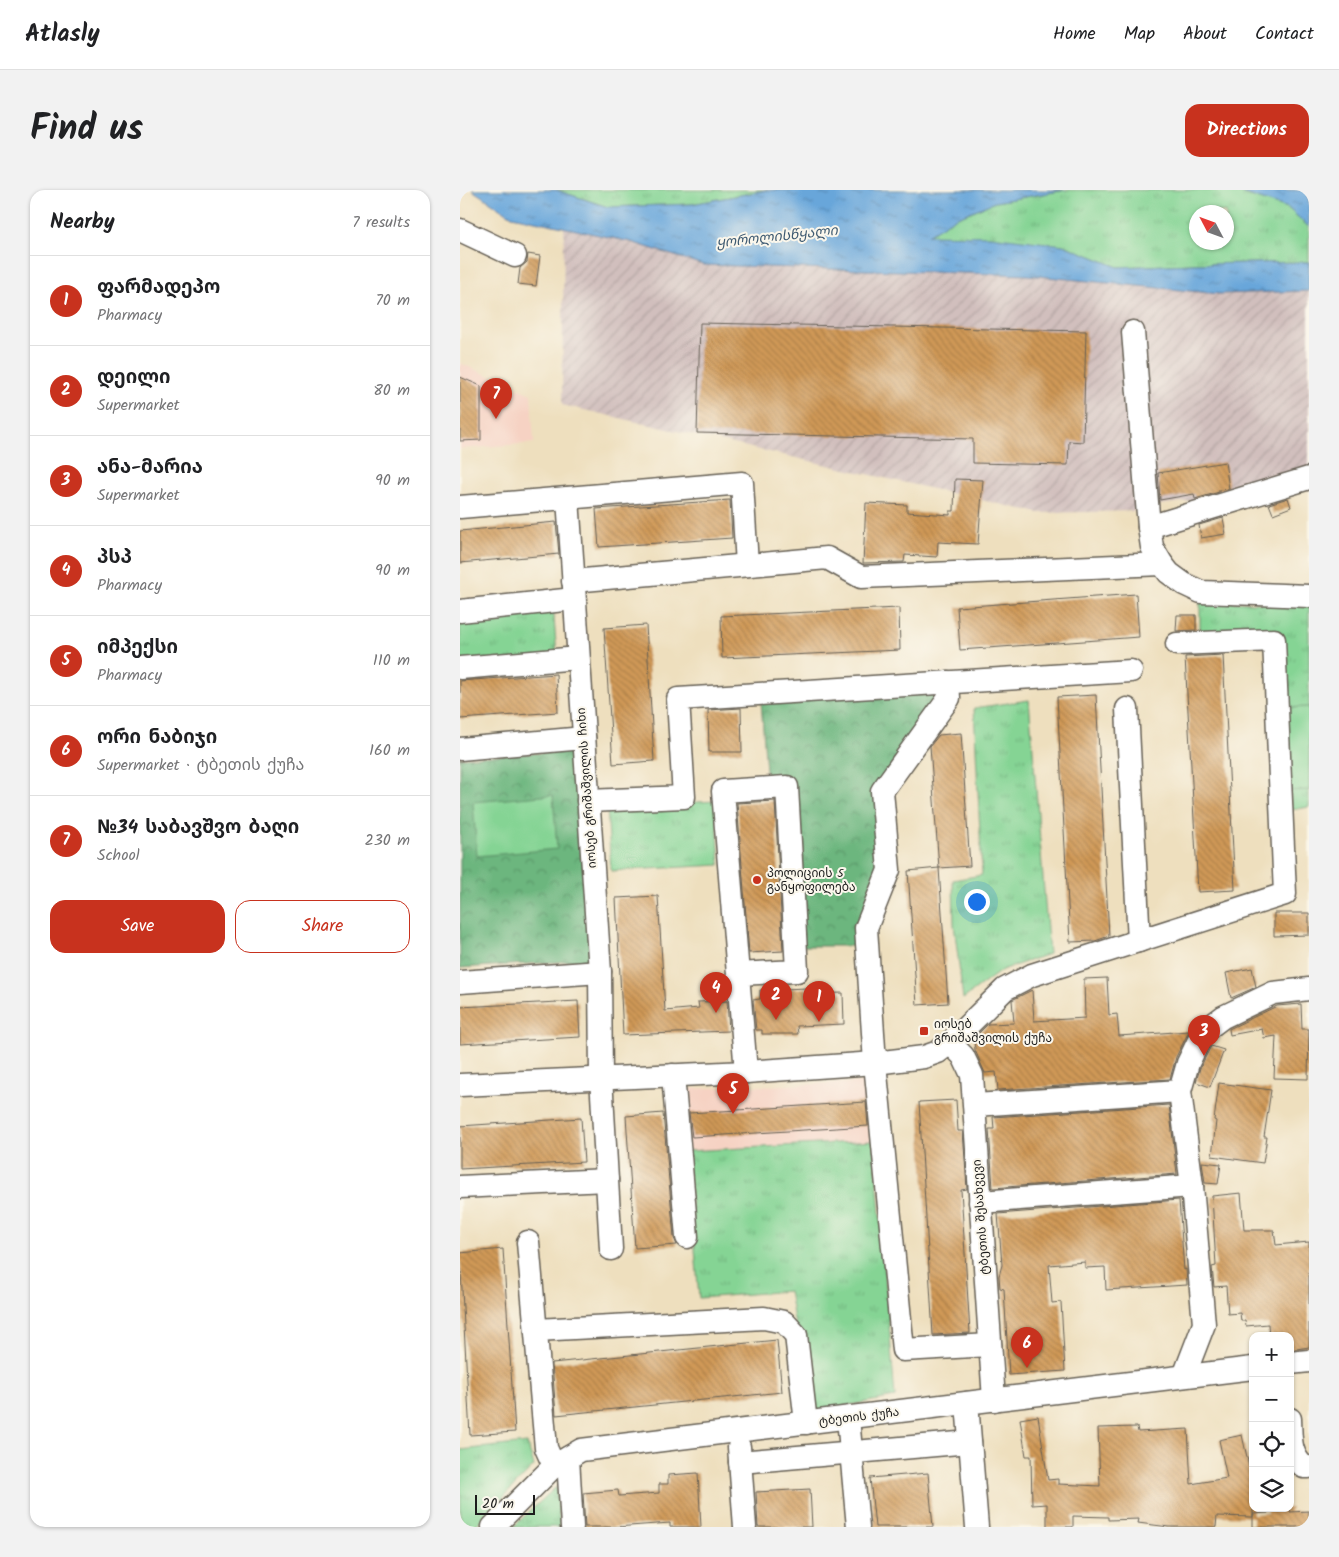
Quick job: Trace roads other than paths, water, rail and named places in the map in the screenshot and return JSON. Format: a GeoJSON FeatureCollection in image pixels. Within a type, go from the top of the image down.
{"type":"FeatureCollection","features":[{"type":"Feature","properties":{"kind":"street"},"geometry":{"type":"LineString","coordinates":[[460,230],[516,256]]}},
{"type":"Feature","properties":{"kind":"street"},"geometry":{"type":"LineString","coordinates":[[1133,332],[1148,519],[1152,546],[1162,564],[1169,573],[1184,584],[1201,592],[1309,596]]}},
{"type":"Feature","properties":{"kind":"street"},"geometry":{"type":"LineString","coordinates":[[1148,519],[1309,478]]}},
{"type":"Feature","properties":{"kind":"street"},"geometry":{"type":"LineString","coordinates":[[460,507],[742,483],[747,565]]}},
{"type":"Feature","properties":{"kind":"street","name":"იოსებ გრიშაშვილის ჩიხი"},"geometry":{"type":"LineString","coordinates":[[568,498],[600,972],[601,1078],[610,1249]]}},
{"type":"Feature","properties":{"kind":"street"},"geometry":{"type":"LineString","coordinates":[[460,611],[574,590],[747,565],[827,558],[861,577],[1162,564]]}},
{"type":"Feature","properties":{"kind":"street"},"geometry":{"type":"LineString","coordinates":[[460,1085],[746,1072],[875,1063],[924,1057],[938,1052],[950,1042],[1005,989],[1032,975],[1285,894],[1274,640],[1177,644]]}},
{"type":"Feature","properties":{"kind":"street"},"geometry":{"type":"LineString","coordinates":[[460,668],[578,658]]}},
{"type":"Feature","properties":{"kind":"street"},"geometry":{"type":"LineString","coordinates":[[588,801],[684,797],[678,699],[1131,671]]}},
{"type":"Feature","properties":{"kind":"street"},"geometry":{"type":"LineString","coordinates":[[948,682],[949,698],[882,792],[889,870],[866,928],[875,1063],[903,1350],[990,1345]]}},
{"type":"Feature","properties":{"kind":"street"},"geometry":{"type":"LineString","coordinates":[[1127,709],[1139,941]]}},
{"type":"Feature","properties":{"kind":"street"},"geometry":{"type":"LineString","coordinates":[[460,749],[584,738]]}},
{"type":"Feature","properties":{"kind":"street"},"geometry":{"type":"LineString","coordinates":[[738,974],[797,971],[787,787],[723,791],[746,1072]]}},
{"type":"Feature","properties":{"kind":"street"},"geometry":{"type":"LineString","coordinates":[[460,982],[600,972]]}},
{"type":"Feature","properties":{"kind":"street"},"geometry":{"type":"LineString","coordinates":[[1184,1376],[1204,1324],[1192,1186],[1180,1091],[1188,1063],[1203,1032],[1224,1017],[1273,993],[1309,989]]}},
{"type":"Feature","properties":{"kind":"street","name":"ტბეთის შესახვევი"},"geometry":{"type":"LineString","coordinates":[[950,1042],[964,1056],[972,1075],[994,1400]]}},
{"type":"Feature","properties":{"kind":"street"},"geometry":{"type":"LineString","coordinates":[[674,1075],[687,1237]]}},
{"type":"Feature","properties":{"kind":"street"},"geometry":{"type":"LineString","coordinates":[[974,1105],[1180,1091]]}},
{"type":"Feature","properties":{"kind":"street"},"geometry":{"type":"LineString","coordinates":[[460,1187],[607,1180]]}},
{"type":"Feature","properties":{"kind":"street"},"geometry":{"type":"LineString","coordinates":[[980,1202],[1192,1186]]}},
{"type":"Feature","properties":{"kind":"street"},"geometry":{"type":"LineString","coordinates":[[528,1242],[546,1448],[561,1462],[572,1527]]}},
{"type":"Feature","properties":{"kind":"street"},"geometry":{"type":"LineString","coordinates":[[536,1330],[764,1318],[784,1322],[796,1335],[806,1423]]}},
{"type":"Feature","properties":{"kind":"street"},"geometry":{"type":"LineString","coordinates":[[1294,1363],[1309,1361]]}},
{"type":"Feature","properties":{"kind":"street","name":"ტბეთის ქუჩა"},"geometry":{"type":"LineString","coordinates":[[493,1527],[561,1462],[581,1450],[1249,1368]]}},
{"type":"Feature","properties":{"kind":"street"},"geometry":{"type":"LineString","coordinates":[[967,1403],[977,1527]]}},
{"type":"Feature","properties":{"kind":"street"},"geometry":{"type":"LineString","coordinates":[[848,1418],[858,1527]]}},
{"type":"Feature","properties":{"kind":"street"},"geometry":{"type":"LineString","coordinates":[[1290,1422],[1295,1458],[1304,1466],[1309,1467]]}},
{"type":"Feature","properties":{"kind":"street"},"geometry":{"type":"LineString","coordinates":[[738,1431],[745,1527]]}},
{"type":"Feature","properties":{"kind":"street"},"geometry":{"type":"LineString","coordinates":[[740,1462],[970,1442]]}},
{"type":"Feature","properties":{"kind":"water","name":"ყოროლისწყალი"},"geometry":{"type":"Polygon","coordinates":[[[472,190],[556,190],[608,207],[692,204],[767,190],[1066,190],[995,202],[955,218],[928,235],[990,236],[1063,245],[1118,267],[1309,262],[1309,291],[1220,294],[1027,275],[703,265],[631,242],[512,216],[472,190]]]}},
{"type":"Feature","properties":{"kind":"water"},"geometry":{"type":"Polygon","coordinates":[[[1232,190],[1309,190],[1309,227],[1288,208],[1232,190]]]}},
{"type":"Feature","properties":{"kind":"place","name":"№34 საბავშვო ბაღი"},"geometry":{"type":"Point","coordinates":[496,419]}},
{"type":"Feature","properties":{"kind":"place","name":"პოლიციის 5 განყოფილება"},"geometry":{"type":"Point","coordinates":[757,880]}},
{"type":"Feature","properties":{"kind":"place","name":"პსპ"},"geometry":{"type":"Point","coordinates":[716,1013]}},
{"type":"Feature","properties":{"kind":"place","name":"დეილი"},"geometry":{"type":"Point","coordinates":[776,1020]}},
{"type":"Feature","properties":{"kind":"place","name":"ფარმადეპო"},"geometry":{"type":"Point","coordinates":[819,1022]}},
{"type":"Feature","properties":{"kind":"place","name":"იოსებ გრიშაშვილის ქუჩა"},"geometry":{"type":"Point","coordinates":[924,1031]}},
{"type":"Feature","properties":{"kind":"place","name":"ანა-მარია"},"geometry":{"type":"Point","coordinates":[1204,1056]}},
{"type":"Feature","properties":{"kind":"place","name":"იმპექსი"},"geometry":{"type":"Point","coordinates":[733,1114]}},
{"type":"Feature","properties":{"kind":"place","name":"ორი ნაბიჯი"},"geometry":{"type":"Point","coordinates":[1027,1368]}}]}
